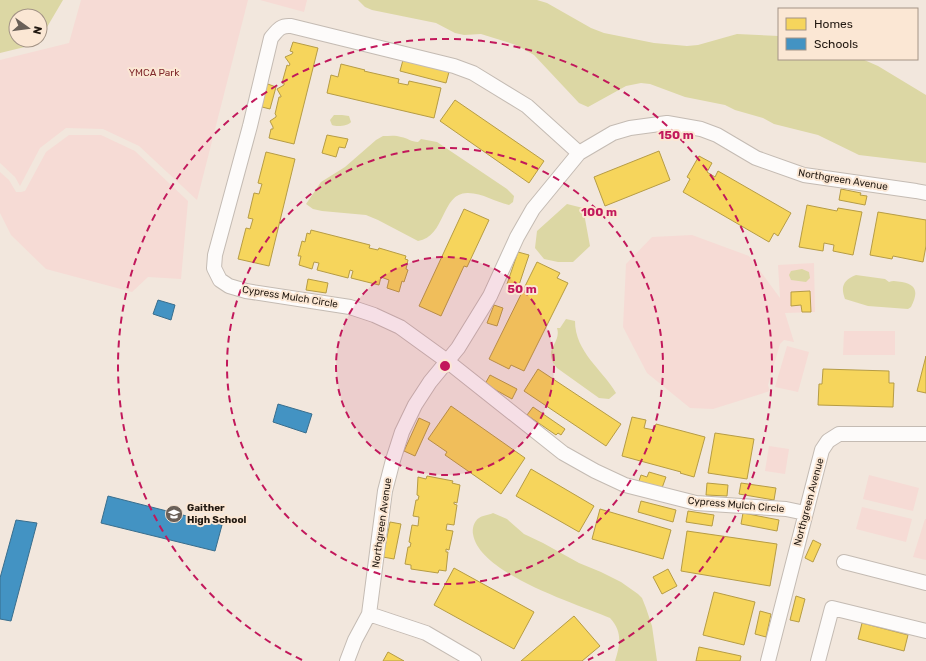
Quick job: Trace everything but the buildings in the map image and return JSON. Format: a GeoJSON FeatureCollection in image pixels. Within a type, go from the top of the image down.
{"type":"FeatureCollection","features":[{"type":"Feature","properties":{"kind":"street","name":"Cypress Mulch Circle"},"geometry":{"type":"LineString","coordinates":[[578,153],[527,106],[473,73],[454,66],[291,26],[284,26],[278,29],[271,38],[250,126],[215,255],[214,268],[220,280],[229,286],[246,291],[350,307],[374,315],[400,327],[447,361],[563,453],[595,471],[625,485],[696,503],[786,509],[805,513]]}},
{"type":"Feature","properties":{"kind":"street","name":"Northgreen Avenue"},"geometry":{"type":"LineString","coordinates":[[347,661],[355,640],[369,614],[385,491],[402,432],[415,405],[430,382],[458,348],[490,296],[517,237],[533,209],[578,153],[612,133],[630,128],[667,123],[702,129],[717,135],[756,158],[804,175],[926,193]]}},
{"type":"Feature","properties":{"kind":"street","name":"Northgreen Avenue"},"geometry":{"type":"LineString","coordinates":[[768,661],[822,450],[828,441],[839,434],[926,434]]}},
{"type":"Feature","properties":{"kind":"street"},"geometry":{"type":"LineString","coordinates":[[844,562],[926,583]]}},
{"type":"Feature","properties":{"kind":"street"},"geometry":{"type":"LineString","coordinates":[[818,661],[832,608],[926,631]]}},
{"type":"Feature","properties":{"kind":"street"},"geometry":{"type":"LineString","coordinates":[[369,614],[426,633],[474,661]]}},
{"type":"Feature","properties":{"kind":"green space","name":"YMCA Park"},"geometry":{"type":"Polygon","coordinates":[[[81,0],[248,0],[197,200],[139,146],[103,129],[66,128],[40,148],[20,186],[15,177],[0,163],[0,60],[69,43],[81,0]]]}},
{"type":"Feature","properties":{"kind":"green space"},"geometry":{"type":"Polygon","coordinates":[[[260,0],[307,0],[304,12],[260,0]]]}},
{"type":"Feature","properties":{"kind":"green space"},"geometry":{"type":"Polygon","coordinates":[[[69,135],[101,135],[135,151],[188,201],[181,279],[148,277],[132,292],[46,269],[11,235],[0,213],[0,172],[9,180],[16,192],[25,191],[46,152],[69,135]]]}},
{"type":"Feature","properties":{"kind":"green space"},"geometry":{"type":"Polygon","coordinates":[[[692,235],[749,256],[780,298],[778,265],[814,263],[815,312],[785,313],[794,342],[784,340],[780,344],[768,385],[770,391],[713,409],[690,408],[647,373],[623,327],[626,264],[652,237],[692,235]]]}},
{"type":"Feature","properties":{"kind":"green space"},"geometry":{"type":"Polygon","coordinates":[[[844,331],[895,331],[895,355],[843,355],[844,331]]]}},
{"type":"Feature","properties":{"kind":"green space"},"geometry":{"type":"Polygon","coordinates":[[[787,346],[809,352],[798,392],[775,387],[787,346]]]}},
{"type":"Feature","properties":{"kind":"green space"},"geometry":{"type":"Polygon","coordinates":[[[769,446],[789,449],[785,474],[765,471],[769,446]]]}},
{"type":"Feature","properties":{"kind":"green space"},"geometry":{"type":"Polygon","coordinates":[[[869,475],[919,488],[913,511],[863,499],[869,475]]]}},
{"type":"Feature","properties":{"kind":"green space"},"geometry":{"type":"Polygon","coordinates":[[[862,507],[912,519],[906,542],[856,529],[862,507]]]}},
{"type":"Feature","properties":{"kind":"green space"},"geometry":{"type":"Polygon","coordinates":[[[926,519],[926,560],[913,557],[926,519]]]}},
{"type":"Feature","properties":{"kind":"shaded area"},"geometry":{"type":"Polygon","coordinates":[[[0,0],[63,0],[48,25],[48,8],[8,8],[8,48],[21,48],[0,53],[0,0]]]}},
{"type":"Feature","properties":{"kind":"shaded area"},"geometry":{"type":"Polygon","coordinates":[[[358,0],[537,0],[547,3],[591,28],[604,33],[654,43],[687,46],[698,45],[737,34],[778,36],[778,60],[864,60],[878,66],[926,95],[926,163],[859,155],[818,135],[774,124],[763,118],[735,110],[725,105],[685,97],[650,84],[641,83],[626,86],[588,107],[579,103],[534,55],[516,45],[481,34],[464,35],[455,33],[436,23],[372,10],[365,7],[358,0]]]}},
{"type":"Feature","properties":{"kind":"shaded area"},"geometry":{"type":"Polygon","coordinates":[[[334,115],[349,116],[351,122],[342,126],[332,125],[330,120],[334,115]]]}},
{"type":"Feature","properties":{"kind":"shaded area"},"geometry":{"type":"Polygon","coordinates":[[[383,136],[397,136],[416,142],[421,139],[437,142],[507,189],[514,196],[513,202],[509,205],[504,204],[473,193],[459,195],[448,207],[434,232],[427,238],[418,241],[366,215],[322,211],[313,209],[306,204],[321,182],[345,167],[376,140],[383,136]]]}},
{"type":"Feature","properties":{"kind":"shaded area"},"geometry":{"type":"Polygon","coordinates":[[[567,204],[583,208],[590,246],[573,262],[558,262],[544,259],[535,248],[537,231],[567,204]]]}},
{"type":"Feature","properties":{"kind":"shaded area"},"geometry":{"type":"Polygon","coordinates":[[[802,269],[809,272],[810,278],[806,282],[791,280],[789,275],[791,271],[802,269]]]}},
{"type":"Feature","properties":{"kind":"shaded area"},"geometry":{"type":"Polygon","coordinates":[[[856,275],[885,279],[889,282],[894,281],[908,283],[914,288],[915,291],[915,298],[911,307],[908,309],[868,306],[845,299],[843,290],[844,284],[856,275]]]}},
{"type":"Feature","properties":{"kind":"shaded area"},"geometry":{"type":"Polygon","coordinates":[[[566,319],[575,321],[579,342],[584,351],[616,393],[609,399],[599,398],[557,368],[553,361],[551,351],[557,338],[557,328],[560,328],[566,319]]]}},
{"type":"Feature","properties":{"kind":"shaded area"},"geometry":{"type":"Polygon","coordinates":[[[493,513],[507,519],[524,534],[579,563],[621,582],[638,594],[642,598],[652,626],[657,661],[615,661],[619,644],[619,634],[610,618],[531,586],[492,562],[479,549],[473,532],[477,519],[493,513]]]}},
{"type":"Feature","properties":{"kind":"place","name":"Gaither High School"},"geometry":{"type":"Point","coordinates":[174,514]}}]}
